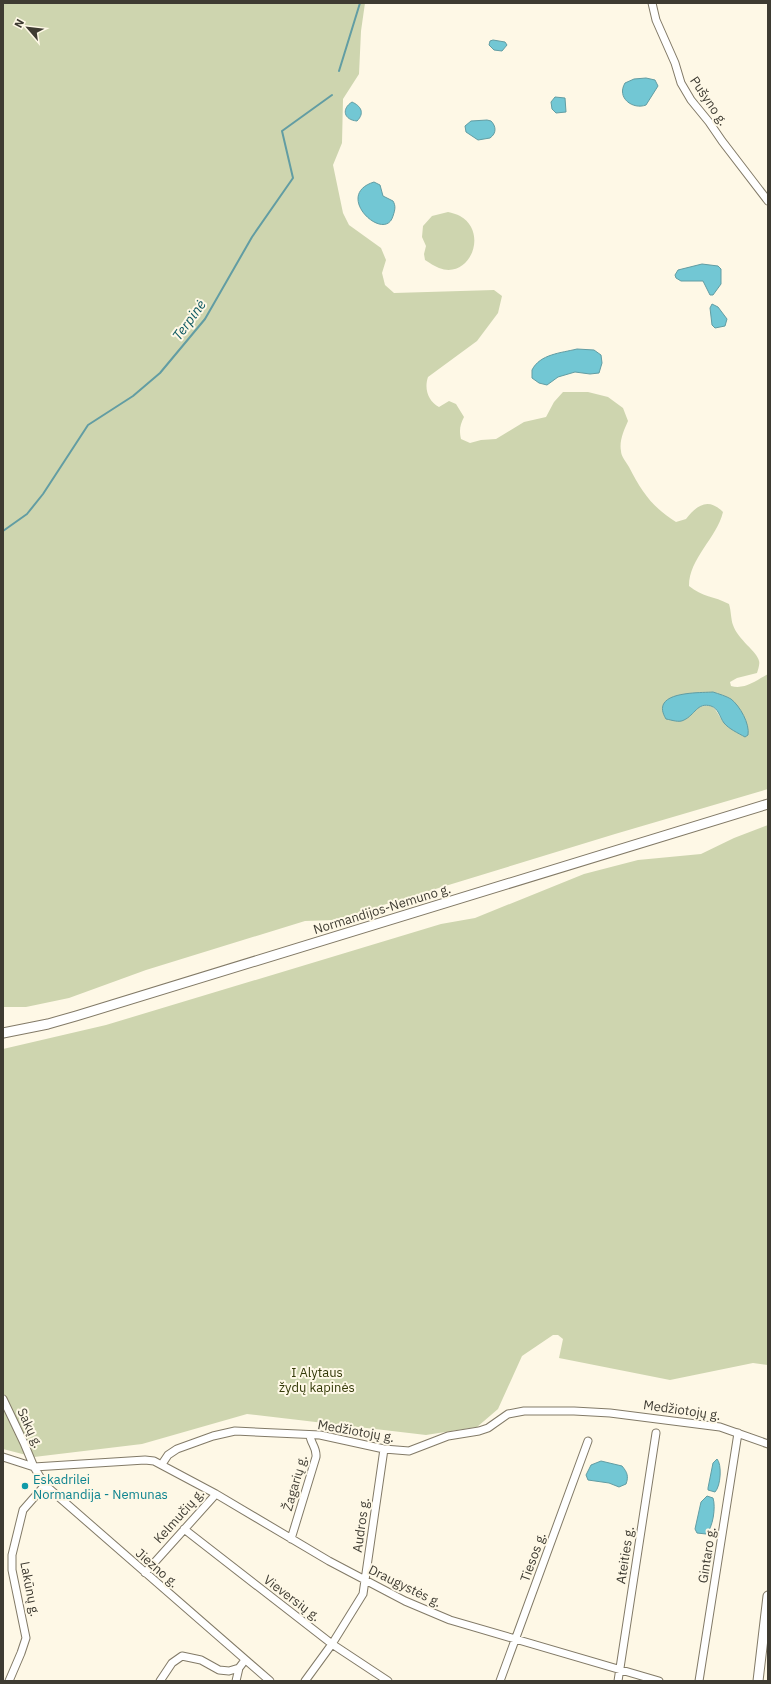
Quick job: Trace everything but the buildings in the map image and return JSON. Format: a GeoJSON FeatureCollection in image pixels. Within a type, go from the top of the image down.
{"type":"FeatureCollection","features":[{"type":"Feature","properties":{"kind":"main road","name":"Normandijos-Nemuno g."},"geometry":{"type":"LineString","coordinates":[[3,1033],[41,1026],[76,1016],[768,804]]}},
{"type":"Feature","properties":{"kind":"main road"},"geometry":{"type":"LineString","coordinates":[[758,1681],[768,1596]]}},
{"type":"Feature","properties":{"kind":"street","name":"Pušyno g."},"geometry":{"type":"LineString","coordinates":[[652,3],[656,20],[675,63],[681,83],[768,201]]}},
{"type":"Feature","properties":{"kind":"street","name":"Sakų g."},"geometry":{"type":"LineString","coordinates":[[3,1399],[34,1467]]}},
{"type":"Feature","properties":{"kind":"street","name":"Medžiotojų g."},"geometry":{"type":"LineString","coordinates":[[162,1464],[168,1455],[177,1450],[213,1436],[235,1431],[331,1437],[384,1449],[409,1451],[448,1436],[488,1428],[508,1414],[524,1411],[610,1413],[720,1427],[768,1444]]}},
{"type":"Feature","properties":{"kind":"street","name":"Ateities g."},"geometry":{"type":"LineString","coordinates":[[618,1681],[656,1433]]}},
{"type":"Feature","properties":{"kind":"street","name":"Gintaro g."},"geometry":{"type":"LineString","coordinates":[[699,1681],[738,1433]]}},
{"type":"Feature","properties":{"kind":"street","name":"Žagarių g."},"geometry":{"type":"LineString","coordinates":[[291,1539],[316,1457],[317,1450],[310,1440],[310,1435]]}},
{"type":"Feature","properties":{"kind":"street","name":"Tiesos g."},"geometry":{"type":"LineString","coordinates":[[500,1681],[588,1441]]}},
{"type":"Feature","properties":{"kind":"street","name":"Audros g."},"geometry":{"type":"LineString","coordinates":[[305,1681],[332,1644],[363,1594],[384,1449]]}},
{"type":"Feature","properties":{"kind":"street"},"geometry":{"type":"LineString","coordinates":[[3,1458],[34,1467],[145,1460],[162,1464]]}},
{"type":"Feature","properties":{"kind":"street","name":"Draugystės g."},"geometry":{"type":"LineString","coordinates":[[162,1464],[216,1494],[291,1539],[405,1601],[450,1620],[659,1681]]}},
{"type":"Feature","properties":{"kind":"street","name":"Jiezno g."},"geometry":{"type":"LineString","coordinates":[[34,1467],[46,1485],[270,1681]]}},
{"type":"Feature","properties":{"kind":"street","name":"Lakūnų g."},"geometry":{"type":"LineString","coordinates":[[10,1681],[22,1653],[26,1638],[12,1570],[12,1555],[23,1510],[46,1485]]}},
{"type":"Feature","properties":{"kind":"street","name":"Kelmučių g."},"geometry":{"type":"LineString","coordinates":[[145,1573],[216,1494]]}},
{"type":"Feature","properties":{"kind":"street","name":"Vieversių g."},"geometry":{"type":"LineString","coordinates":[[184,1529],[332,1644],[388,1681]]}},
{"type":"Feature","properties":{"kind":"street"},"geometry":{"type":"LineString","coordinates":[[160,1681],[172,1663],[182,1656],[201,1660],[219,1670],[229,1671],[238,1668],[245,1660]]}},
{"type":"Feature","properties":{"kind":"street"},"geometry":{"type":"LineString","coordinates":[[236,1681],[238,1668]]}},
{"type":"Feature","properties":{"kind":"green space"},"geometry":{"type":"Polygon","coordinates":[[[3,3],[365,3],[361,31],[359,74],[343,99],[342,143],[333,165],[343,213],[349,225],[381,248],[386,260],[382,273],[385,285],[394,293],[494,290],[502,296],[498,313],[477,341],[428,377],[426,386],[430,398],[439,407],[449,401],[456,404],[464,417],[460,428],[461,439],[470,443],[481,440],[496,439],[524,422],[546,417],[554,402],[563,392],[588,392],[608,397],[623,408],[628,421],[621,439],[622,455],[638,484],[648,498],[660,510],[676,522],[686,519],[694,510],[703,505],[708,504],[718,507],[723,512],[715,531],[693,566],[689,586],[694,590],[729,604],[732,623],[735,630],[758,657],[759,664],[757,673],[737,678],[730,682],[731,686],[746,686],[768,674],[768,789],[334,920],[305,921],[146,970],[69,998],[26,1007],[3,1007],[3,3]],[[713,692],[696,708],[703,706],[712,707],[726,724],[745,737],[731,699],[713,692]]]}},
{"type":"Feature","properties":{"kind":"green space"},"geometry":{"type":"Polygon","coordinates":[[[448,212],[459,215],[469,223],[473,233],[474,243],[472,252],[467,261],[459,267],[450,270],[439,268],[425,260],[424,254],[426,246],[422,237],[423,226],[432,216],[448,212]]]}},
{"type":"Feature","properties":{"kind":"green space","name":"I Alytaus žydų kapinės"},"geometry":{"type":"Polygon","coordinates":[[[768,825],[768,1365],[753,1363],[670,1380],[559,1358],[563,1339],[558,1335],[553,1335],[522,1356],[498,1409],[477,1427],[426,1435],[247,1414],[142,1444],[34,1457],[3,1449],[3,1049],[106,1025],[441,924],[475,918],[584,874],[638,860],[701,854],[734,838],[768,825]]]}},
{"type":"Feature","properties":{"kind":"water"},"geometry":{"type":"Polygon","coordinates":[[[490,41],[505,42],[507,45],[502,51],[494,50],[489,45],[490,41]]]}},
{"type":"Feature","properties":{"kind":"water"},"geometry":{"type":"Polygon","coordinates":[[[646,78],[655,80],[658,86],[646,105],[636,106],[627,102],[623,93],[625,83],[634,79],[646,78]]]}},
{"type":"Feature","properties":{"kind":"water"},"geometry":{"type":"Polygon","coordinates":[[[555,97],[565,98],[566,112],[556,113],[552,109],[551,102],[555,97]]]}},
{"type":"Feature","properties":{"kind":"water"},"geometry":{"type":"Polygon","coordinates":[[[352,102],[361,110],[361,115],[357,121],[349,119],[345,111],[352,102]]]}},
{"type":"Feature","properties":{"kind":"water"},"geometry":{"type":"Polygon","coordinates":[[[471,121],[491,121],[495,127],[495,132],[490,138],[478,140],[466,132],[465,126],[471,121]]]}},
{"type":"Feature","properties":{"kind":"water"},"geometry":{"type":"Polygon","coordinates":[[[374,182],[380,185],[383,196],[394,203],[394,214],[388,223],[381,224],[372,221],[359,206],[358,197],[362,188],[374,182]]]}},
{"type":"Feature","properties":{"kind":"water"},"geometry":{"type":"Polygon","coordinates":[[[702,264],[718,266],[721,269],[721,284],[713,295],[710,295],[703,281],[681,281],[676,278],[675,275],[678,270],[702,264]]]}},
{"type":"Feature","properties":{"kind":"water"},"geometry":{"type":"Polygon","coordinates":[[[712,304],[718,307],[727,319],[725,326],[715,328],[712,325],[710,308],[712,304]]]}},
{"type":"Feature","properties":{"kind":"water"},"geometry":{"type":"Polygon","coordinates":[[[577,349],[594,350],[601,355],[602,363],[599,373],[590,374],[575,372],[558,377],[547,385],[539,383],[532,378],[532,370],[546,357],[577,349]]]}},
{"type":"Feature","properties":{"kind":"water"},"geometry":{"type":"Polygon","coordinates":[[[713,692],[731,699],[738,706],[746,721],[748,735],[745,737],[728,727],[714,707],[706,705],[699,707],[688,718],[682,721],[666,719],[663,710],[664,703],[669,698],[678,695],[713,692]]]}},
{"type":"Feature","properties":{"kind":"water"},"geometry":{"type":"Polygon","coordinates":[[[717,1459],[720,1465],[720,1475],[719,1485],[715,1492],[708,1490],[708,1488],[713,1463],[717,1459]]]}},
{"type":"Feature","properties":{"kind":"water"},"geometry":{"type":"Polygon","coordinates":[[[601,1461],[622,1466],[627,1474],[626,1484],[619,1487],[609,1483],[588,1480],[586,1475],[591,1465],[601,1461]]]}},
{"type":"Feature","properties":{"kind":"water"},"geometry":{"type":"Polygon","coordinates":[[[707,1496],[713,1498],[714,1502],[712,1522],[706,1534],[697,1533],[695,1529],[701,1502],[707,1496]]]}},
{"type":"Feature","properties":{"kind":"waterway","name":"Terpinė"},"geometry":{"type":"LineString","coordinates":[[339,71],[360,3]]}},
{"type":"Feature","properties":{"kind":"waterway","name":"Terpinė"},"geometry":{"type":"LineString","coordinates":[[3,531],[27,514],[43,494],[88,425],[133,396],[160,373],[205,319],[252,237],[293,178],[282,131],[332,95]]}},
{"type":"Feature","properties":{"kind":"place","name":"Eskadrilei Normandija - Nemunas"},"geometry":{"type":"Point","coordinates":[25,1486]}}]}
